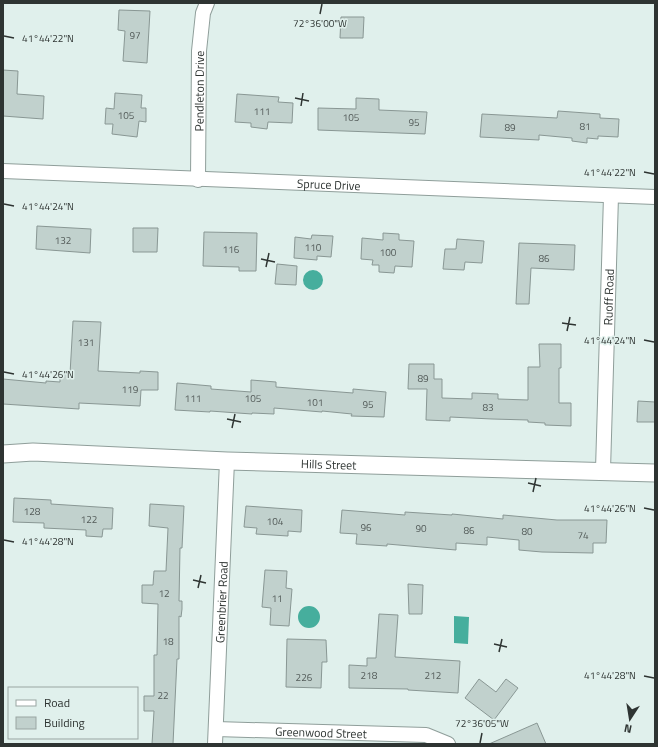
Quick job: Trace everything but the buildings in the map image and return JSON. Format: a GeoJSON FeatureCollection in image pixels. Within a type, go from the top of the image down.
{"type":"FeatureCollection","features":[{"type":"Feature","properties":{"kind":"street","name":"Pendleton Drive"},"geometry":{"type":"LineString","coordinates":[[198,180],[199,51],[203,13],[207,3]]}},
{"type":"Feature","properties":{"kind":"street","name":"Spruce Drive"},"geometry":{"type":"LineString","coordinates":[[3,171],[198,180],[655,197]]}},
{"type":"Feature","properties":{"kind":"street","name":"Ruoff Road"},"geometry":{"type":"LineString","coordinates":[[603,470],[611,196]]}},
{"type":"Feature","properties":{"kind":"street","name":"Hills Street"},"geometry":{"type":"LineString","coordinates":[[3,454],[33,452],[227,461],[655,472]]}},
{"type":"Feature","properties":{"kind":"street","name":"Greenbrier Road"},"geometry":{"type":"LineString","coordinates":[[216,744],[227,461]]}},
{"type":"Feature","properties":{"kind":"street","name":"Greenwood Street"},"geometry":{"type":"LineString","coordinates":[[216,729],[426,735],[448,744]]}},
{"type":"Feature","properties":{"kind":"shaded area"},"geometry":{"type":"Polygon","coordinates":[[[313,270],[320,273],[323,280],[320,287],[313,290],[306,287],[303,280],[306,273],[313,270]]]}},
{"type":"Feature","properties":{"kind":"shaded area"},"geometry":{"type":"Polygon","coordinates":[[[309,606],[317,609],[320,617],[317,625],[309,628],[301,625],[298,617],[301,609],[309,606]]]}},
{"type":"Feature","properties":{"kind":"shaded area"},"geometry":{"type":"Polygon","coordinates":[[[454,616],[469,617],[468,644],[454,643],[454,616]]]}}]}
